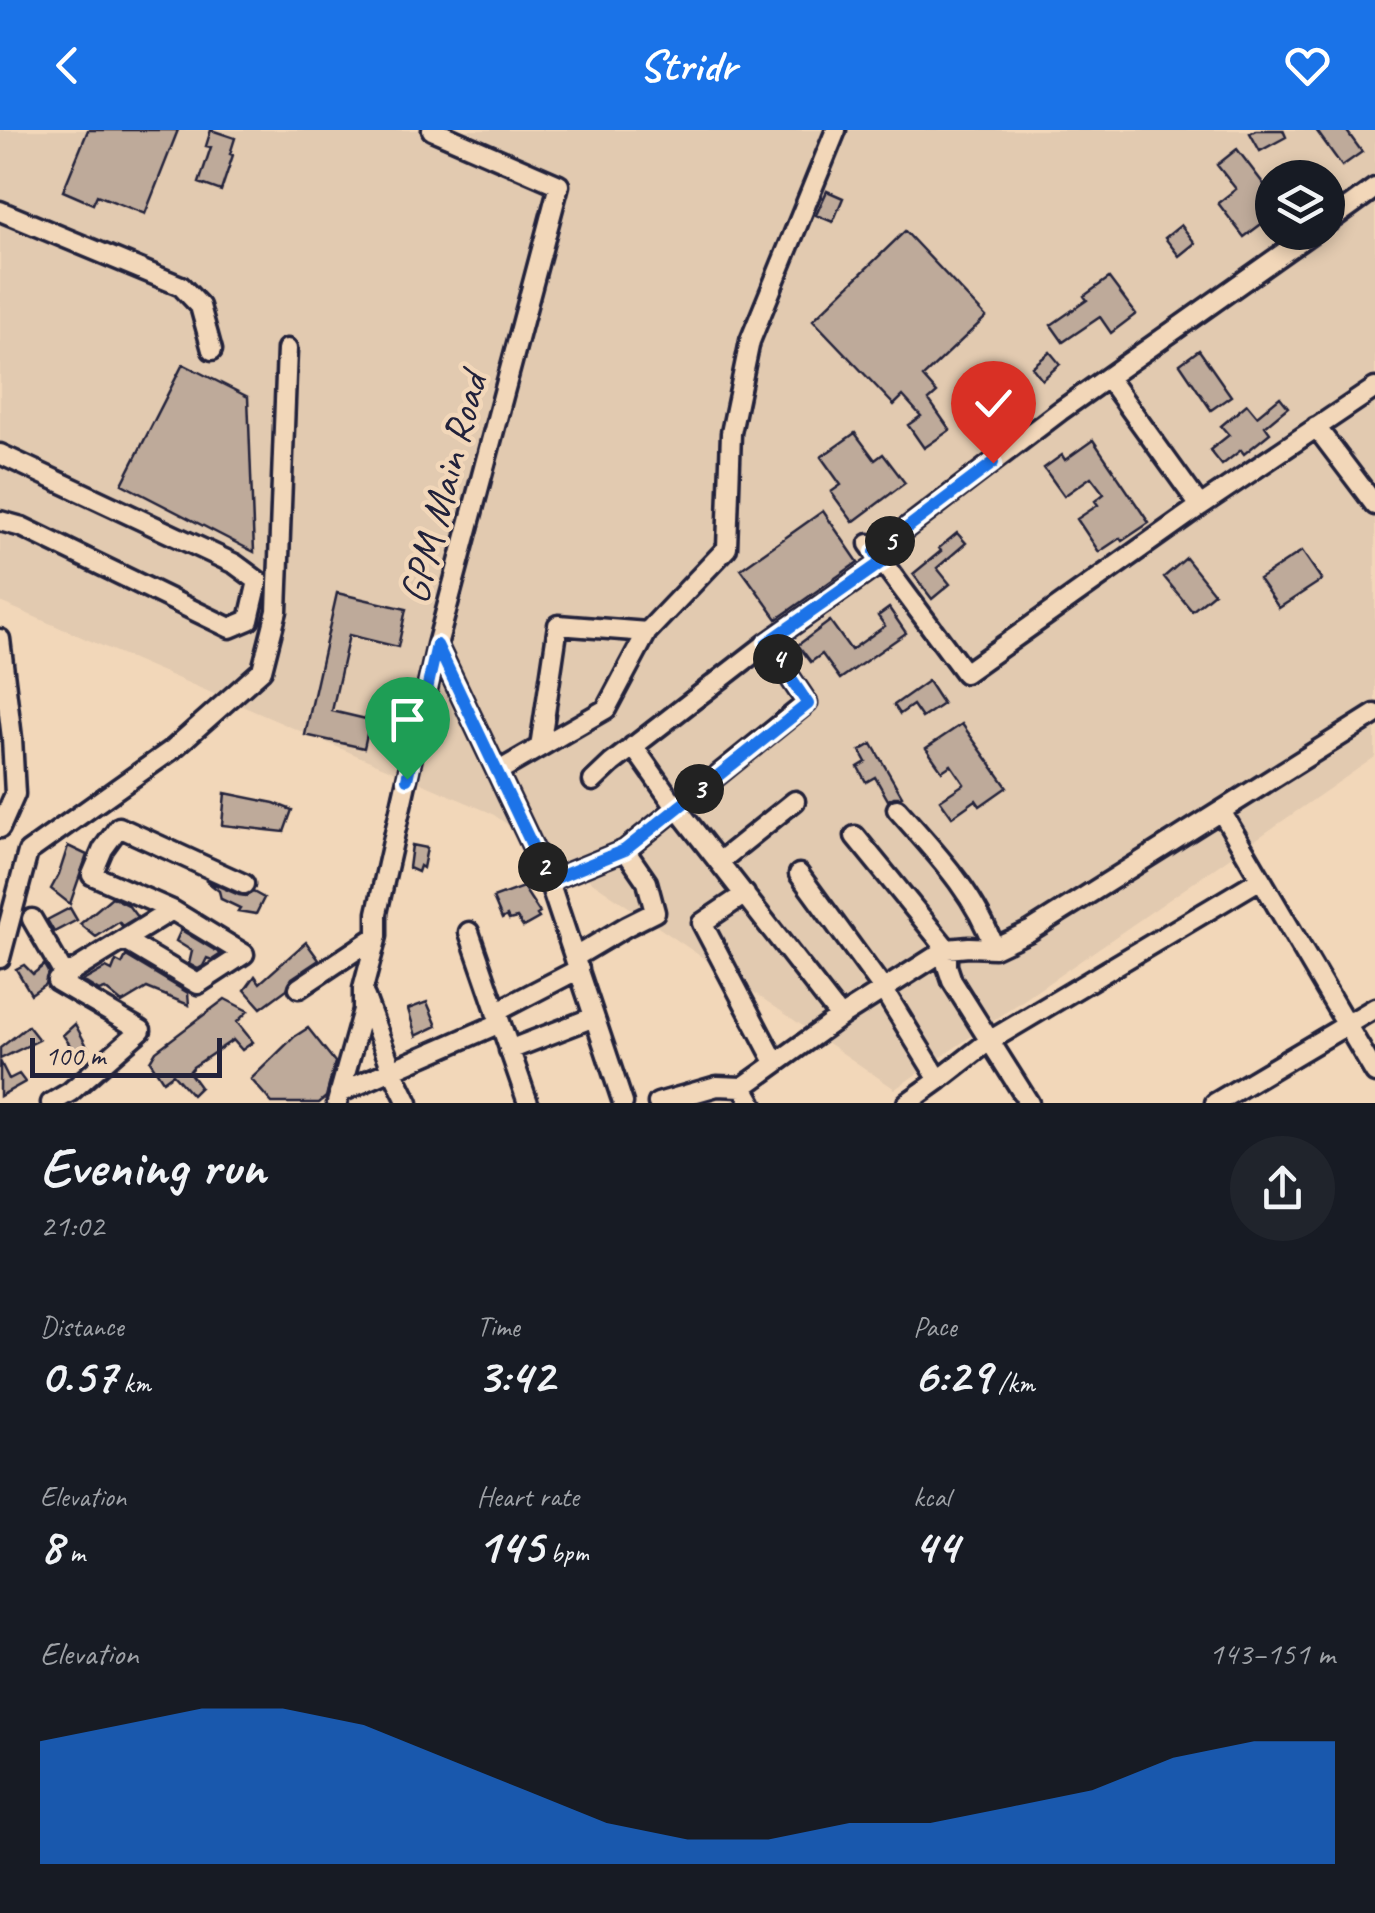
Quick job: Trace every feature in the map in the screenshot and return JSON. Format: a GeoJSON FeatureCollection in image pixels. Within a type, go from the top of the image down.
{"type":"FeatureCollection","features":[{"type":"Feature","properties":{"kind":"street","name":"GPM Main Road"},"geometry":{"type":"LineString","coordinates":[[338,1098],[363,1010],[362,989],[376,936],[377,913],[437,645],[559,185],[432,130]]}},
{"type":"Feature","properties":{"kind":"street"},"geometry":{"type":"LineString","coordinates":[[497,772],[606,709],[648,632],[727,548],[731,433],[750,341],[836,130]]}},
{"type":"Feature","properties":{"kind":"street"},"geometry":{"type":"LineString","coordinates":[[1345,212],[1372,196]]}},
{"type":"Feature","properties":{"kind":"street"},"geometry":{"type":"LineString","coordinates":[[0,211],[181,286],[200,306],[212,350]]}},
{"type":"Feature","properties":{"kind":"street"},"geometry":{"type":"LineString","coordinates":[[593,781],[875,553],[1060,411],[1288,250]]}},
{"type":"Feature","properties":{"kind":"street"},"geometry":{"type":"LineString","coordinates":[[0,958],[28,852],[173,748],[262,670],[277,612],[288,349]]}},
{"type":"Feature","properties":{"kind":"street"},"geometry":{"type":"LineString","coordinates":[[1108,378],[1200,506]]}},
{"type":"Feature","properties":{"kind":"street"},"geometry":{"type":"LineString","coordinates":[[875,553],[965,673],[1375,388]]}},
{"type":"Feature","properties":{"kind":"street"},"geometry":{"type":"LineString","coordinates":[[1316,427],[1375,505]]}},
{"type":"Feature","properties":{"kind":"street"},"geometry":{"type":"LineString","coordinates":[[0,454],[235,564],[258,581],[249,620],[230,628],[22,527],[0,522]]}},
{"type":"Feature","properties":{"kind":"street"},"geometry":{"type":"LineString","coordinates":[[540,747],[558,626],[648,632]]}},
{"type":"Feature","properties":{"kind":"street"},"geometry":{"type":"LineString","coordinates":[[0,639],[16,794],[0,828]]}},
{"type":"Feature","properties":{"kind":"street"},"geometry":{"type":"LineString","coordinates":[[549,881],[625,850],[808,704],[767,643]]}},
{"type":"Feature","properties":{"kind":"street"},"geometry":{"type":"LineString","coordinates":[[437,645],[549,881],[623,1103]]}},
{"type":"Feature","properties":{"kind":"street"},"geometry":{"type":"LineString","coordinates":[[658,1103],[717,1086],[748,1095],[775,1062],[947,949],[994,948],[1030,931],[1375,714]]}},
{"type":"Feature","properties":{"kind":"street"},"geometry":{"type":"LineString","coordinates":[[633,746],[840,1017]]}},
{"type":"Feature","properties":{"kind":"street"},"geometry":{"type":"LineString","coordinates":[[719,862],[796,801]]}},
{"type":"Feature","properties":{"kind":"street"},"geometry":{"type":"LineString","coordinates":[[897,809],[975,906],[994,948]]}},
{"type":"Feature","properties":{"kind":"street"},"geometry":{"type":"LineString","coordinates":[[1221,812],[1375,1073]]}},
{"type":"Feature","properties":{"kind":"street"},"geometry":{"type":"LineString","coordinates":[[124,940],[198,984],[244,954],[172,910],[92,875],[103,849],[119,827],[244,884]]}},
{"type":"Feature","properties":{"kind":"street"},"geometry":{"type":"LineString","coordinates":[[855,836],[947,949],[952,980],[1029,1103]]}},
{"type":"Feature","properties":{"kind":"street"},"geometry":{"type":"LineString","coordinates":[[338,1098],[498,1017],[627,926],[655,912],[647,882],[625,850]]}},
{"type":"Feature","properties":{"kind":"street"},"geometry":{"type":"LineString","coordinates":[[799,874],[883,988],[940,1080]]}},
{"type":"Feature","properties":{"kind":"street"},"geometry":{"type":"LineString","coordinates":[[907,1103],[989,1041],[1259,880]]}},
{"type":"Feature","properties":{"kind":"street"},"geometry":{"type":"LineString","coordinates":[[745,894],[702,923],[775,1062]]}},
{"type":"Feature","properties":{"kind":"street"},"geometry":{"type":"LineString","coordinates":[[51,1103],[70,1092],[142,1030],[57,982],[172,910]]}},
{"type":"Feature","properties":{"kind":"street"},"geometry":{"type":"LineString","coordinates":[[32,919],[65,976]]}},
{"type":"Feature","properties":{"kind":"street"},"geometry":{"type":"LineString","coordinates":[[469,932],[528,1103]]}},
{"type":"Feature","properties":{"kind":"street"},"geometry":{"type":"LineString","coordinates":[[299,988],[376,936]]}},
{"type":"Feature","properties":{"kind":"street"},"geometry":{"type":"LineString","coordinates":[[362,989],[408,1103]]}},
{"type":"Feature","properties":{"kind":"street"},"geometry":{"type":"LineString","coordinates":[[1215,1103],[1375,1008]]}},
{"type":"Feature","properties":{"kind":"street"},"geometry":{"type":"LineString","coordinates":[[508,1050],[594,1017]]}},
{"type":"Feature","properties":{"kind":"shaded area"},"geometry":{"type":"Polygon","coordinates":[[[0,130],[1375,130],[1375,757],[895,1089],[491,813],[0,602],[0,130]]]}},
{"type":"Feature","properties":{"kind":"building"},"geometry":{"type":"Polygon","coordinates":[[[88,130],[178,130],[145,214],[97,195],[93,204],[63,191],[88,130]]]}},
{"type":"Feature","properties":{"kind":"building"},"geometry":{"type":"Polygon","coordinates":[[[211,130],[235,138],[221,191],[199,183],[211,147],[206,146],[211,130]]]}},
{"type":"Feature","properties":{"kind":"building"},"geometry":{"type":"Polygon","coordinates":[[[1283,130],[1286,137],[1260,151],[1250,133],[1283,130]]]}},
{"type":"Feature","properties":{"kind":"building"},"geometry":{"type":"Polygon","coordinates":[[[1316,130],[1346,130],[1362,152],[1345,164],[1345,160],[1338,160],[1316,130]]]}},
{"type":"Feature","properties":{"kind":"building"},"geometry":{"type":"Polygon","coordinates":[[[1237,149],[1255,173],[1255,229],[1244,237],[1218,203],[1236,189],[1217,165],[1237,149]]]}},
{"type":"Feature","properties":{"kind":"building"},"geometry":{"type":"Polygon","coordinates":[[[827,191],[843,198],[833,222],[816,215],[827,191]]]}},
{"type":"Feature","properties":{"kind":"building"},"geometry":{"type":"Polygon","coordinates":[[[1181,225],[1195,243],[1179,256],[1165,238],[1181,225]]]}},
{"type":"Feature","properties":{"kind":"building"},"geometry":{"type":"Polygon","coordinates":[[[905,231],[986,317],[923,377],[937,393],[929,400],[950,430],[924,448],[908,425],[921,416],[903,396],[894,405],[813,320],[905,231]]]}},
{"type":"Feature","properties":{"kind":"building"},"geometry":{"type":"Polygon","coordinates":[[[1109,278],[1136,314],[1111,333],[1100,317],[1063,342],[1051,325],[1087,300],[1084,296],[1109,278]]]}},
{"type":"Feature","properties":{"kind":"building"},"geometry":{"type":"Polygon","coordinates":[[[1199,350],[1231,396],[1211,410],[1180,364],[1199,350]]]}},
{"type":"Feature","properties":{"kind":"building"},"geometry":{"type":"Polygon","coordinates":[[[1050,352],[1060,364],[1042,380],[1032,367],[1050,352]]]}},
{"type":"Feature","properties":{"kind":"building"},"geometry":{"type":"Polygon","coordinates":[[[183,364],[248,397],[254,552],[122,484],[183,364]]]}},
{"type":"Feature","properties":{"kind":"building"},"geometry":{"type":"Polygon","coordinates":[[[967,390],[983,410],[972,419],[956,398],[967,390]]]}},
{"type":"Feature","properties":{"kind":"building"},"geometry":{"type":"Polygon","coordinates":[[[1280,397],[1288,407],[1265,426],[1270,433],[1244,454],[1241,450],[1222,465],[1210,450],[1229,435],[1221,426],[1247,404],[1257,416],[1280,397]]]}},
{"type":"Feature","properties":{"kind":"building"},"geometry":{"type":"Polygon","coordinates":[[[855,433],[875,460],[883,454],[905,483],[853,522],[831,492],[841,485],[821,457],[855,433]]]}},
{"type":"Feature","properties":{"kind":"building"},"geometry":{"type":"Polygon","coordinates":[[[1093,440],[1149,523],[1099,552],[1077,519],[1098,505],[1095,501],[1104,494],[1091,477],[1064,496],[1044,468],[1062,455],[1065,460],[1093,440]]]}},
{"type":"Feature","properties":{"kind":"building"},"geometry":{"type":"Polygon","coordinates":[[[823,511],[858,562],[777,619],[741,569],[823,511]]]}},
{"type":"Feature","properties":{"kind":"building"},"geometry":{"type":"Polygon","coordinates":[[[957,533],[966,543],[937,568],[950,584],[932,599],[913,574],[957,533]]]}},
{"type":"Feature","properties":{"kind":"building"},"geometry":{"type":"Polygon","coordinates":[[[1302,551],[1322,580],[1279,608],[1259,579],[1302,551]]]}},
{"type":"Feature","properties":{"kind":"building"},"geometry":{"type":"Polygon","coordinates":[[[1186,558],[1214,593],[1192,611],[1164,577],[1186,558]]]}},
{"type":"Feature","properties":{"kind":"building"},"geometry":{"type":"Polygon","coordinates":[[[337,593],[406,609],[398,647],[349,635],[332,711],[370,720],[364,748],[305,735],[337,593]]]}},
{"type":"Feature","properties":{"kind":"building"},"geometry":{"type":"Polygon","coordinates":[[[889,608],[906,633],[840,679],[822,654],[811,662],[798,645],[830,621],[851,650],[885,626],[878,616],[889,608]]]}},
{"type":"Feature","properties":{"kind":"building"},"geometry":{"type":"Polygon","coordinates":[[[928,681],[943,704],[922,718],[913,705],[900,714],[894,705],[928,681]]]}},
{"type":"Feature","properties":{"kind":"building"},"geometry":{"type":"Polygon","coordinates":[[[962,724],[1007,787],[980,806],[976,800],[952,817],[940,800],[964,784],[951,765],[942,771],[926,748],[962,724]]]}},
{"type":"Feature","properties":{"kind":"building"},"geometry":{"type":"Polygon","coordinates":[[[872,744],[902,796],[888,800],[875,777],[866,782],[858,767],[866,762],[860,751],[872,744]]]}},
{"type":"Feature","properties":{"kind":"building"},"geometry":{"type":"Polygon","coordinates":[[[225,793],[292,810],[284,832],[222,825],[225,793]]]}},
{"type":"Feature","properties":{"kind":"building"},"geometry":{"type":"Polygon","coordinates":[[[412,845],[427,848],[423,868],[420,866],[418,872],[409,868],[412,845]]]}},
{"type":"Feature","properties":{"kind":"building"},"geometry":{"type":"Polygon","coordinates":[[[68,846],[87,855],[70,904],[51,889],[68,846]]]}},
{"type":"Feature","properties":{"kind":"building"},"geometry":{"type":"Polygon","coordinates":[[[205,880],[239,895],[253,892],[264,898],[256,914],[238,911],[240,908],[221,899],[219,891],[205,880]]]}},
{"type":"Feature","properties":{"kind":"building"},"geometry":{"type":"Polygon","coordinates":[[[523,887],[540,913],[539,918],[523,927],[517,918],[502,919],[493,898],[523,887]]]}},
{"type":"Feature","properties":{"kind":"building"},"geometry":{"type":"Polygon","coordinates":[[[112,897],[128,905],[137,917],[122,926],[119,922],[96,937],[80,924],[112,897]]]}},
{"type":"Feature","properties":{"kind":"building"},"geometry":{"type":"Polygon","coordinates":[[[70,908],[77,920],[54,932],[47,920],[70,908]]]}},
{"type":"Feature","properties":{"kind":"building"},"geometry":{"type":"Polygon","coordinates":[[[181,930],[221,954],[212,960],[207,958],[198,969],[189,964],[192,951],[176,941],[181,930]]]}},
{"type":"Feature","properties":{"kind":"building"},"geometry":{"type":"Polygon","coordinates":[[[306,942],[319,960],[292,978],[287,989],[261,1008],[245,990],[255,976],[260,983],[306,942]]]}},
{"type":"Feature","properties":{"kind":"building"},"geometry":{"type":"Polygon","coordinates":[[[126,956],[188,993],[189,1005],[147,988],[122,1003],[105,989],[99,991],[83,981],[106,968],[112,971],[116,961],[122,964],[126,956]]]}},
{"type":"Feature","properties":{"kind":"building"},"geometry":{"type":"Polygon","coordinates":[[[24,965],[33,974],[44,965],[48,972],[45,984],[31,994],[16,969],[24,965]]]}},
{"type":"Feature","properties":{"kind":"building"},"geometry":{"type":"Polygon","coordinates":[[[225,999],[248,1011],[237,1022],[253,1042],[242,1050],[233,1040],[193,1067],[189,1072],[200,1087],[192,1095],[173,1074],[163,1081],[150,1061],[156,1051],[225,999]]]}},
{"type":"Feature","properties":{"kind":"building"},"geometry":{"type":"Polygon","coordinates":[[[427,1002],[437,1026],[416,1036],[408,1009],[427,1002]]]}},
{"type":"Feature","properties":{"kind":"building"},"geometry":{"type":"Polygon","coordinates":[[[75,1024],[88,1048],[76,1054],[63,1035],[75,1024]]]}},
{"type":"Feature","properties":{"kind":"building"},"geometry":{"type":"Polygon","coordinates":[[[28,1026],[39,1040],[0,1059],[0,1048],[28,1026]]]}},
{"type":"Feature","properties":{"kind":"building"},"geometry":{"type":"Polygon","coordinates":[[[308,1028],[335,1062],[326,1097],[319,1103],[272,1103],[251,1079],[308,1028]]]}},
{"type":"Feature","properties":{"kind":"building"},"geometry":{"type":"Polygon","coordinates":[[[0,1061],[9,1079],[19,1074],[25,1082],[0,1096],[0,1061]]]}},
{"type":"Feature","properties":{"kind":"route"},"geometry":{"type":"LineString","coordinates":[[407,779],[437,645],[549,881],[625,850],[808,704],[767,643],[882,562],[875,552],[993,463]]}}]}
